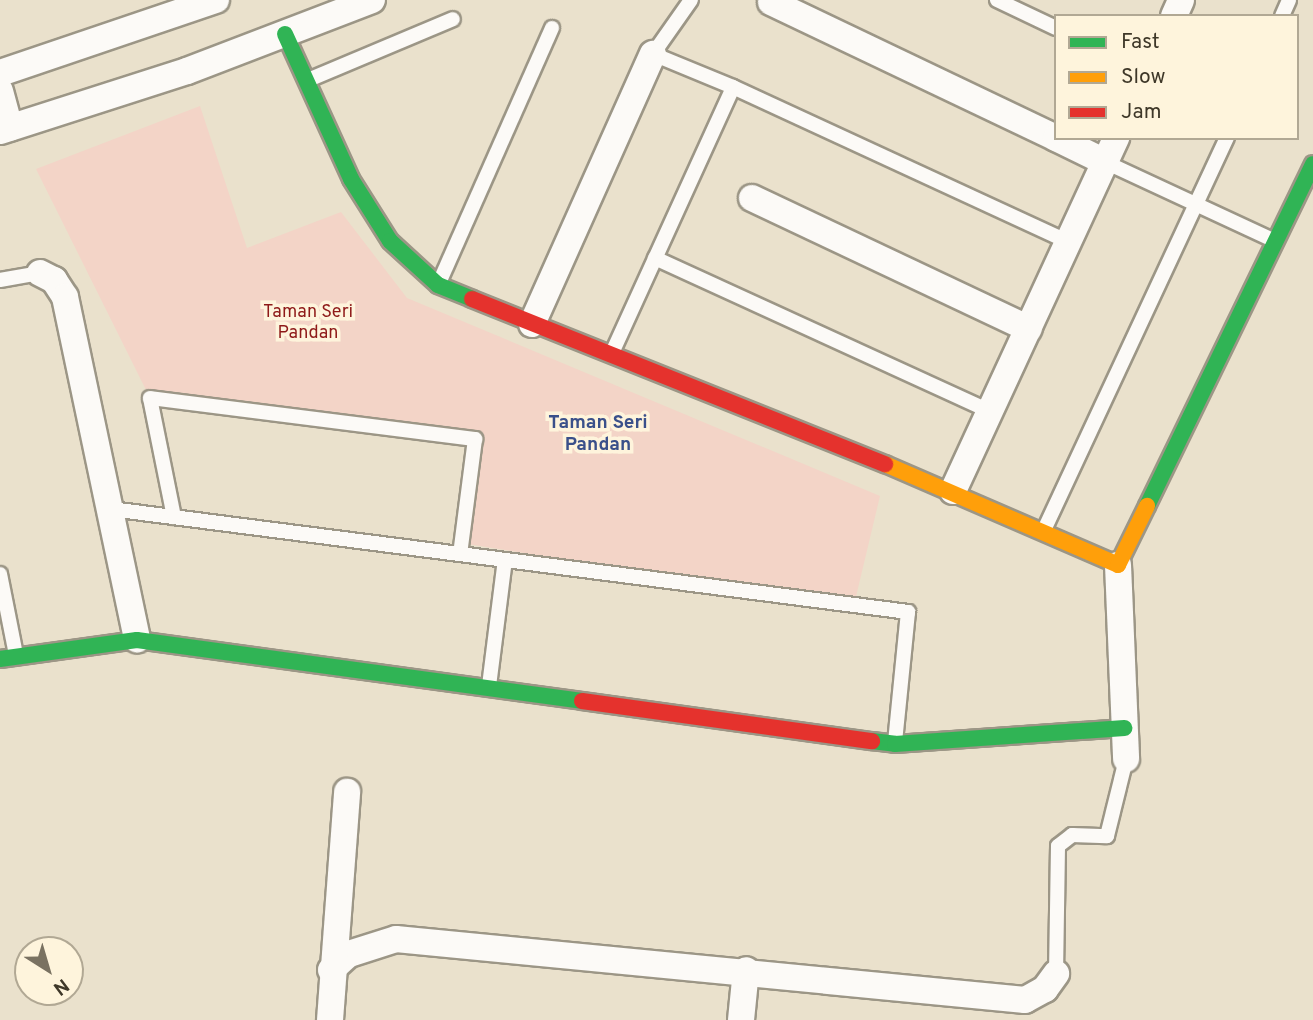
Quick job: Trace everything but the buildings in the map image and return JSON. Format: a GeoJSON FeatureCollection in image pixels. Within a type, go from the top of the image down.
{"type":"FeatureCollection","features":[{"type":"Feature","properties":{"kind":"street"},"geometry":{"type":"LineString","coordinates":[[0,73],[216,0]]}},
{"type":"Feature","properties":{"kind":"street"},"geometry":{"type":"LineString","coordinates":[[0,91],[5,129],[285,34],[372,0]]}},
{"type":"Feature","properties":{"kind":"street"},"geometry":{"type":"LineString","coordinates":[[771,2],[1054,137]]}},
{"type":"Feature","properties":{"kind":"street"},"geometry":{"type":"LineString","coordinates":[[285,34],[351,179],[390,241],[438,285],[610,357],[953,491],[1118,565]]}},
{"type":"Feature","properties":{"kind":"street"},"geometry":{"type":"LineString","coordinates":[[532,324],[653,54]]}},
{"type":"Feature","properties":{"kind":"street"},"geometry":{"type":"LineString","coordinates":[[953,491],[1111,150],[1065,140]]}},
{"type":"Feature","properties":{"kind":"street"},"geometry":{"type":"LineString","coordinates":[[1126,759],[1118,565],[1313,164]]}},
{"type":"Feature","properties":{"kind":"street"},"geometry":{"type":"LineString","coordinates":[[752,198],[1029,329]]}},
{"type":"Feature","properties":{"kind":"street"},"geometry":{"type":"LineString","coordinates":[[40,273],[54,280],[65,297],[137,640]]}},
{"type":"Feature","properties":{"kind":"street"},"geometry":{"type":"LineString","coordinates":[[0,659],[137,640],[488,691],[895,744],[1124,728]]}},
{"type":"Feature","properties":{"kind":"street"},"geometry":{"type":"LineString","coordinates":[[330,1020],[331,970],[347,792]]}},
{"type":"Feature","properties":{"kind":"street"},"geometry":{"type":"LineString","coordinates":[[331,970],[374,942],[407,939],[746,970],[1026,1000],[1045,989],[1056,974]]}},
{"type":"Feature","properties":{"kind":"street"},"geometry":{"type":"LineString","coordinates":[[741,1020],[746,970]]}},
{"type":"Feature","properties":{"kind":"lane"},"geometry":{"type":"LineString","coordinates":[[691,0],[653,54],[733,87],[1070,243]]}},
{"type":"Feature","properties":{"kind":"lane"},"geometry":{"type":"LineString","coordinates":[[998,0],[1054,27]]}},
{"type":"Feature","properties":{"kind":"lane"},"geometry":{"type":"LineString","coordinates":[[307,81],[453,19]]}},
{"type":"Feature","properties":{"kind":"lane"},"geometry":{"type":"LineString","coordinates":[[438,285],[552,28]]}},
{"type":"Feature","properties":{"kind":"lane"},"geometry":{"type":"LineString","coordinates":[[610,357],[733,87]]}},
{"type":"Feature","properties":{"kind":"lane"},"geometry":{"type":"LineString","coordinates":[[1044,531],[1226,140]]}},
{"type":"Feature","properties":{"kind":"lane"},"geometry":{"type":"LineString","coordinates":[[1111,150],[1198,203],[1276,241]]}},
{"type":"Feature","properties":{"kind":"lane"},"geometry":{"type":"LineString","coordinates":[[655,258],[991,412]]}},
{"type":"Feature","properties":{"kind":"lane"},"geometry":{"type":"LineString","coordinates":[[0,280],[40,273]]}},
{"type":"Feature","properties":{"kind":"lane"},"geometry":{"type":"LineString","coordinates":[[174,517],[150,398],[475,439],[460,554]]}},
{"type":"Feature","properties":{"kind":"lane"},"geometry":{"type":"LineString","coordinates":[[111,509],[908,612],[895,744]]}},
{"type":"Feature","properties":{"kind":"lane"},"geometry":{"type":"LineString","coordinates":[[488,691],[505,560]]}},
{"type":"Feature","properties":{"kind":"lane"},"geometry":{"type":"LineString","coordinates":[[0,574],[17,656]]}},
{"type":"Feature","properties":{"kind":"lane"},"geometry":{"type":"LineString","coordinates":[[1056,974],[1058,846],[1072,835],[1107,836],[1126,759]]}},
{"type":"Feature","properties":{"kind":"green space","name":"Taman Seri Pandan"},"geometry":{"type":"Polygon","coordinates":[[[200,106],[247,248],[341,212],[407,298],[880,496],[854,605],[461,543],[475,440],[150,398],[36,169],[200,106]]]}},
{"type":"Feature","properties":{"kind":"traffic: fast"},"geometry":{"type":"LineString","coordinates":[[285,34],[351,179],[390,241],[438,285],[472,299]]}},
{"type":"Feature","properties":{"kind":"traffic: fast"},"geometry":{"type":"LineString","coordinates":[[1147,506],[1313,164]]}},
{"type":"Feature","properties":{"kind":"traffic: fast"},"geometry":{"type":"LineString","coordinates":[[0,659],[137,640],[582,701]]}},
{"type":"Feature","properties":{"kind":"traffic: fast"},"geometry":{"type":"LineString","coordinates":[[872,741],[895,744],[1124,728]]}},
{"type":"Feature","properties":{"kind":"traffic: slow"},"geometry":{"type":"LineString","coordinates":[[885,464],[1118,565],[1147,506]]}},
{"type":"Feature","properties":{"kind":"traffic: jam"},"geometry":{"type":"LineString","coordinates":[[472,299],[885,464]]}},
{"type":"Feature","properties":{"kind":"traffic: jam"},"geometry":{"type":"LineString","coordinates":[[582,701],[872,741]]}},
{"type":"Feature","properties":{"kind":"district","name":"Taman Seri Pandan"},"geometry":{"type":"Point","coordinates":[598,435]}}]}
